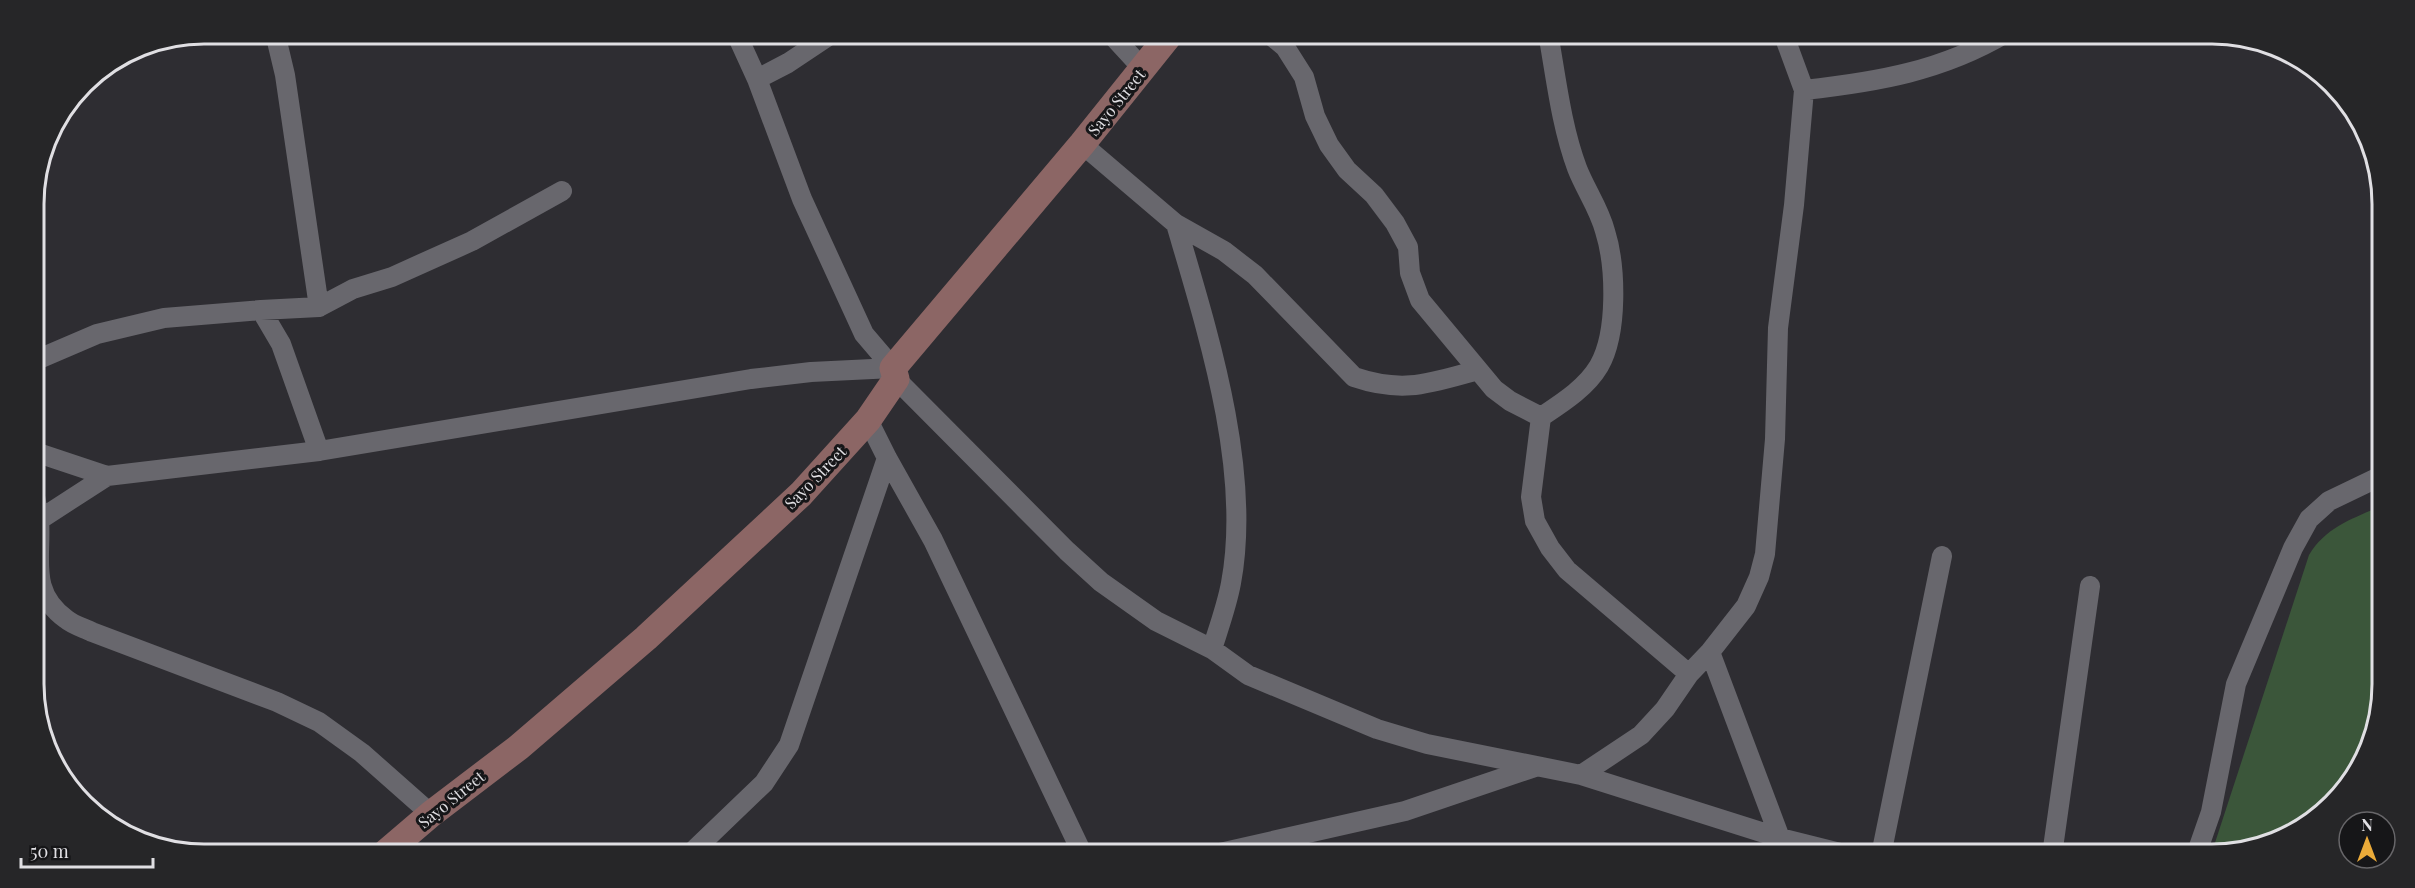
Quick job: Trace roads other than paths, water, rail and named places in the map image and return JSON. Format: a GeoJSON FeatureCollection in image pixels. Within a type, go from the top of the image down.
{"type":"FeatureCollection","features":[{"type":"Feature","properties":{"kind":"street"},"geometry":{"type":"LineString","coordinates":[[278,44],[285,75],[319,307]]}},
{"type":"Feature","properties":{"kind":"street"},"geometry":{"type":"LineString","coordinates":[[741,44],[802,199],[864,334],[894,373],[1067,551],[1101,582],[1156,621],[1212,649],[1248,675],[1377,729],[1427,744],[1581,775],[1802,844]]}},
{"type":"Feature","properties":{"kind":"street"},"geometry":{"type":"LineString","coordinates":[[757,80],[816,44]]}},
{"type":"Feature","properties":{"kind":"street"},"geometry":{"type":"LineString","coordinates":[[1120,44],[1144,70]]}},
{"type":"Feature","properties":{"kind":"street","name":"Sayo Street"},"geometry":{"type":"LineString","coordinates":[[396,844],[430,814],[519,747],[646,638],[801,494],[868,420],[894,373],[1163,44]]}},
{"type":"Feature","properties":{"kind":"street"},"geometry":{"type":"LineString","coordinates":[[1282,44],[1304,77],[1315,116],[1329,145],[1347,170],[1374,195],[1395,223],[1408,247],[1410,273],[1420,300],[1494,389],[1510,402],[1541,417]]}},
{"type":"Feature","properties":{"kind":"street"},"geometry":{"type":"LineString","coordinates":[[1550,44],[1564,122],[1577,168],[1606,231],[1612,293],[1609,343],[1599,366],[1566,400],[1541,417],[1530,497],[1534,521],[1550,548],[1567,570],[1689,674]]}},
{"type":"Feature","properties":{"kind":"street"},"geometry":{"type":"LineString","coordinates":[[1581,775],[1641,735],[1665,709],[1689,674],[1710,652],[1746,606],[1766,554],[1775,439],[1778,328],[1794,205],[1804,90],[1788,44]]}},
{"type":"Feature","properties":{"kind":"street"},"geometry":{"type":"LineString","coordinates":[[1804,90],[1875,82],[1907,74],[1987,44]]}},
{"type":"Feature","properties":{"kind":"street"},"geometry":{"type":"LineString","coordinates":[[1082,144],[1176,224],[1224,251],[1256,275],[1354,377],[1376,385],[1401,387],[1426,385],[1478,370]]}},
{"type":"Feature","properties":{"kind":"street"},"geometry":{"type":"LineString","coordinates":[[44,357],[97,334],[164,318],[319,307],[353,289],[392,277],[471,241],[562,191]]}},
{"type":"Feature","properties":{"kind":"street"},"geometry":{"type":"LineString","coordinates":[[1176,224],[1203,316],[1232,444],[1235,534],[1232,582],[1212,649]]}},
{"type":"Feature","properties":{"kind":"street"},"geometry":{"type":"LineString","coordinates":[[261,310],[281,344],[319,451]]}},
{"type":"Feature","properties":{"kind":"street"},"geometry":{"type":"LineString","coordinates":[[44,455],[107,476],[319,451],[751,379],[811,372],[894,373]]}},
{"type":"Feature","properties":{"kind":"street"},"geometry":{"type":"LineString","coordinates":[[868,420],[933,540],[1078,844]]}},
{"type":"Feature","properties":{"kind":"street"},"geometry":{"type":"LineString","coordinates":[[701,844],[765,783],[789,745],[887,458]]}},
{"type":"Feature","properties":{"kind":"street"},"geometry":{"type":"LineString","coordinates":[[44,517],[107,476]]}},
{"type":"Feature","properties":{"kind":"street"},"geometry":{"type":"LineString","coordinates":[[2200,844],[2211,812],[2236,684],[2293,548],[2309,519],[2330,501],[2372,480]]}},
{"type":"Feature","properties":{"kind":"street"},"geometry":{"type":"LineString","coordinates":[[1883,844],[1942,556]]}},
{"type":"Feature","properties":{"kind":"street"},"geometry":{"type":"LineString","coordinates":[[2054,844],[2090,586]]}},
{"type":"Feature","properties":{"kind":"street"},"geometry":{"type":"LineString","coordinates":[[44,592],[50,603],[66,620],[277,702],[319,722],[362,753],[430,814]]}},
{"type":"Feature","properties":{"kind":"street"},"geometry":{"type":"LineString","coordinates":[[1710,652],[1780,838]]}},
{"type":"Feature","properties":{"kind":"street"},"geometry":{"type":"LineString","coordinates":[[1260,844],[1405,811],[1539,766]]}}]}
